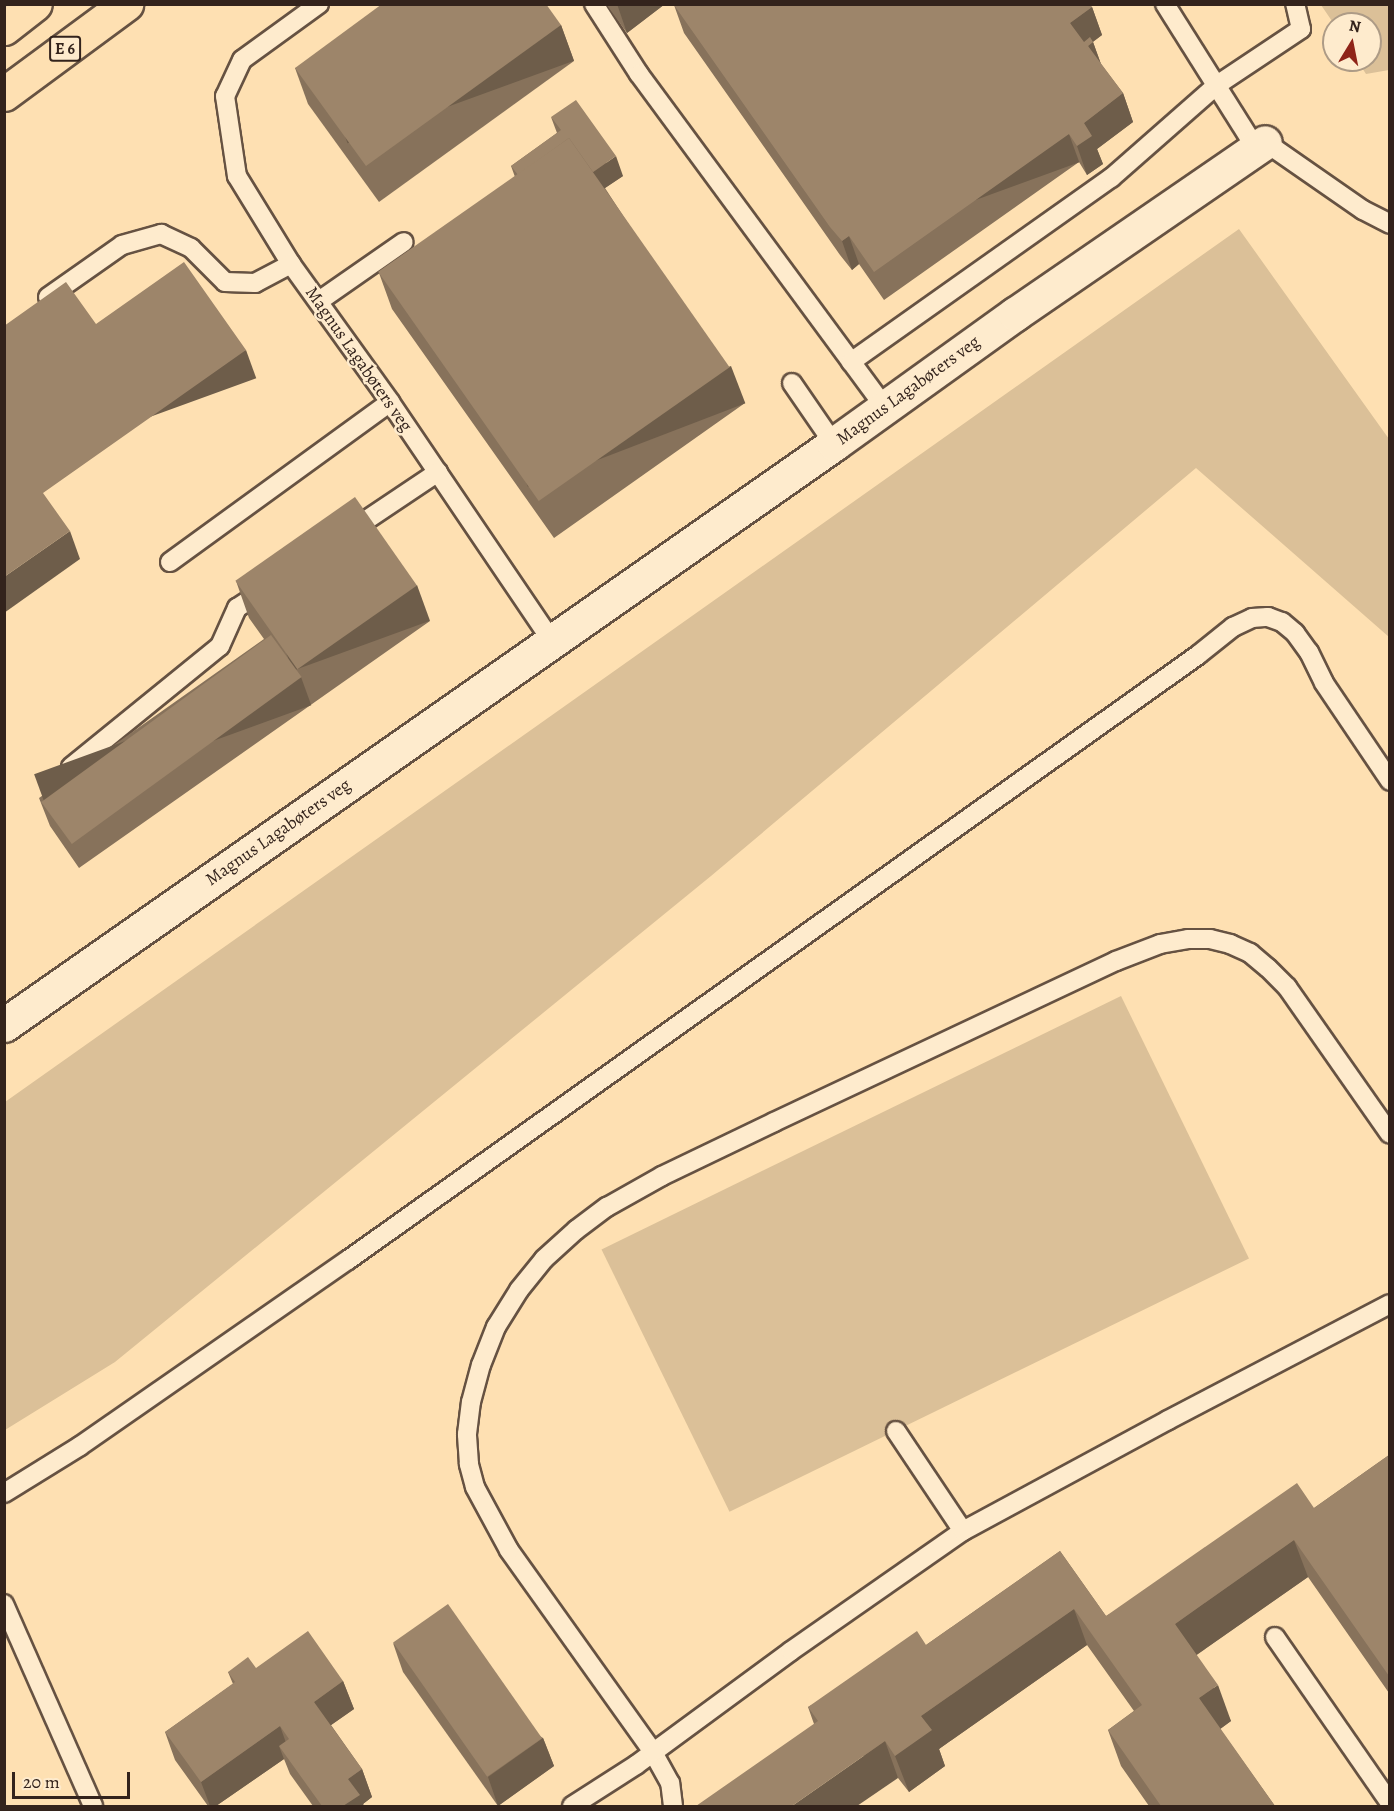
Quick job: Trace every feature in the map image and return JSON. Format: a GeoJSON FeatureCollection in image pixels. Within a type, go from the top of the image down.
{"type":"FeatureCollection","features":[{"type":"Feature","properties":{"kind":"highway"},"geometry":{"type":"LineString","coordinates":[[4,28],[35,4]]}},
{"type":"Feature","properties":{"kind":"highway","name":"E 6"},"geometry":{"type":"LineString","coordinates":[[4,94],[126,4]]}},
{"type":"Feature","properties":{"kind":"street","name":"Magnus Lagabøters veg"},"geometry":{"type":"LineString","coordinates":[[4,1025],[1260,144]]}},
{"type":"Feature","properties":{"kind":"lane","name":"Magnus Lagabøters veg"},"geometry":{"type":"LineString","coordinates":[[319,4],[242,60],[225,96],[237,176],[291,264],[390,402],[551,640]]}},
{"type":"Feature","properties":{"kind":"lane"},"geometry":{"type":"LineString","coordinates":[[594,4],[639,74],[884,406]]}},
{"type":"Feature","properties":{"kind":"lane"},"geometry":{"type":"LineString","coordinates":[[1165,4],[1217,85],[1260,144],[1363,210],[1389,224]]}},
{"type":"Feature","properties":{"kind":"lane"},"geometry":{"type":"LineString","coordinates":[[851,362],[1111,178],[1217,85],[1301,29],[1295,4]]}},
{"type":"Feature","properties":{"kind":"lane"},"geometry":{"type":"LineString","coordinates":[[32,309],[122,245],[161,234],[190,248],[225,282],[255,283],[291,264]]}},
{"type":"Feature","properties":{"kind":"lane"},"geometry":{"type":"LineString","coordinates":[[319,302],[404,242]]}},
{"type":"Feature","properties":{"kind":"lane"},"geometry":{"type":"LineString","coordinates":[[792,383],[834,444]]}},
{"type":"Feature","properties":{"kind":"lane"},"geometry":{"type":"LineString","coordinates":[[170,562],[390,402]]}},
{"type":"Feature","properties":{"kind":"lane"},"geometry":{"type":"LineString","coordinates":[[333,543],[438,472]]}},
{"type":"Feature","properties":{"kind":"lane"},"geometry":{"type":"LineString","coordinates":[[71,767],[220,646],[237,608],[275,582]]}},
{"type":"Feature","properties":{"kind":"lane"},"geometry":{"type":"LineString","coordinates":[[4,1493],[80,1446],[358,1253],[1198,655],[1233,627],[1252,618],[1268,617],[1282,622],[1295,633],[1309,652],[1324,683],[1389,781]]}},
{"type":"Feature","properties":{"kind":"lane"},"geometry":{"type":"LineString","coordinates":[[673,1806],[670,1783],[653,1752],[509,1550],[475,1487],[469,1464],[467,1434],[471,1402],[481,1365],[496,1327],[519,1290],[544,1259],[576,1230],[607,1207],[662,1176],[1116,961],[1160,944],[1188,939],[1210,939],[1230,944],[1250,953],[1268,968],[1287,987],[1389,1134]]}},
{"type":"Feature","properties":{"kind":"lane"},"geometry":{"type":"LineString","coordinates":[[572,1806],[653,1752],[791,1651],[963,1531],[1389,1304]]}},
{"type":"Feature","properties":{"kind":"lane"},"geometry":{"type":"LineString","coordinates":[[896,1431],[963,1531]]}},
{"type":"Feature","properties":{"kind":"lane"},"geometry":{"type":"LineString","coordinates":[[4,1604],[93,1806]]}},
{"type":"Feature","properties":{"kind":"lane"},"geometry":{"type":"LineString","coordinates":[[1275,1636],[1389,1803]]}},
{"type":"Feature","properties":{"kind":"shaded area"},"geometry":{"type":"Polygon","coordinates":[[[1321,5],[1389,5],[1389,70],[1382,71],[1382,12],[1326,12],[1321,5]]]}},
{"type":"Feature","properties":{"kind":"shaded area"},"geometry":{"type":"Polygon","coordinates":[[[1239,229],[1389,439],[1389,637],[1196,468],[711,876],[115,1362],[5,1430],[5,1102],[1239,229]]]}},
{"type":"Feature","properties":{"kind":"shaded area"},"geometry":{"type":"Polygon","coordinates":[[[1121,996],[1249,1258],[730,1512],[601,1249],[1121,996]]]}},
{"type":"Feature","properties":{"kind":"building"},"geometry":{"type":"Polygon","coordinates":[[[382,4],[546,4],[561,25],[366,166],[295,68],[382,4]]]}},
{"type":"Feature","properties":{"kind":"building"},"geometry":{"type":"Polygon","coordinates":[[[1090,4],[1092,7],[1070,23],[1084,42],[1090,37],[1093,42],[1088,46],[1123,93],[1084,123],[1092,136],[1077,146],[1069,134],[874,272],[849,236],[842,241],[830,227],[674,5],[1090,4]]]}},
{"type":"Feature","properties":{"kind":"building"},"geometry":{"type":"Polygon","coordinates":[[[576,100],[616,156],[593,172],[569,138],[518,175],[511,166],[561,130],[551,117],[576,100]]]}},
{"type":"Feature","properties":{"kind":"building"},"geometry":{"type":"Polygon","coordinates":[[[569,138],[730,367],[539,501],[378,272],[569,138]]]}},
{"type":"Feature","properties":{"kind":"building"},"geometry":{"type":"Polygon","coordinates":[[[184,262],[246,350],[43,493],[70,531],[4,577],[4,326],[66,282],[96,324],[184,262]]]}},
{"type":"Feature","properties":{"kind":"building"},"geometry":{"type":"Polygon","coordinates":[[[355,497],[417,585],[297,669],[235,581],[355,497]]]}},
{"type":"Feature","properties":{"kind":"building"},"geometry":{"type":"Polygon","coordinates":[[[271,635],[302,677],[72,844],[41,802],[271,635]]]}},
{"type":"Feature","properties":{"kind":"building"},"geometry":{"type":"Polygon","coordinates":[[[1389,1455],[1389,1676],[1294,1540],[1175,1624],[1218,1685],[1199,1698],[1275,1806],[1161,1806],[1108,1730],[1142,1705],[1074,1609],[921,1716],[932,1730],[895,1756],[885,1741],[792,1806],[696,1806],[818,1721],[808,1707],[917,1631],[926,1645],[1060,1551],[1106,1616],[1297,1483],[1314,1508],[1389,1455]]]}},
{"type":"Feature","properties":{"kind":"building"},"geometry":{"type":"Polygon","coordinates":[[[448,1604],[542,1738],[487,1777],[393,1642],[448,1604]]]}},
{"type":"Feature","properties":{"kind":"building"},"geometry":{"type":"Polygon","coordinates":[[[308,1631],[343,1681],[314,1702],[362,1769],[348,1779],[360,1795],[343,1806],[322,1806],[279,1746],[289,1739],[280,1726],[201,1782],[165,1732],[235,1682],[228,1672],[248,1657],[256,1668],[308,1631]]]}}]}
